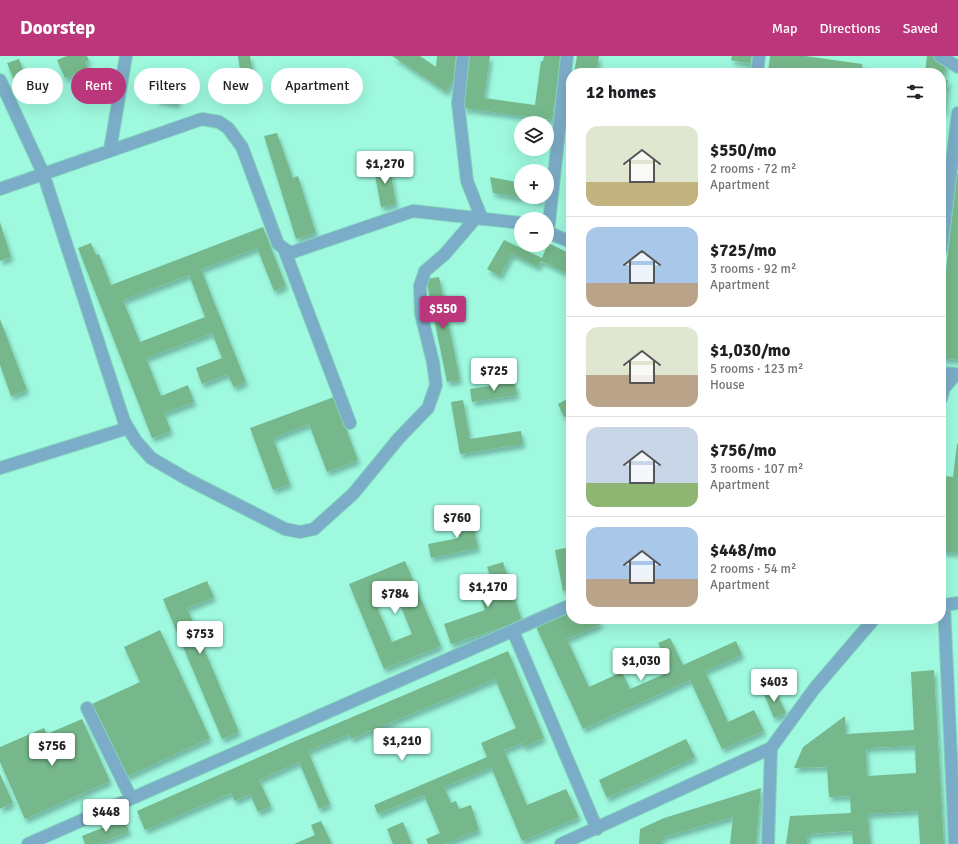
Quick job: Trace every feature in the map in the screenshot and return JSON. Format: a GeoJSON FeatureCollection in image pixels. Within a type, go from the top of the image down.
{"type":"FeatureCollection","features":[{"type":"Feature","properties":{"kind":"street"},"geometry":{"type":"LineString","coordinates":[[110,150],[126,56]]}},
{"type":"Feature","properties":{"kind":"street"},"geometry":{"type":"LineString","coordinates":[[463,56],[458,111],[467,181],[475,219]]}},
{"type":"Feature","properties":{"kind":"street"},"geometry":{"type":"LineString","coordinates":[[550,212],[567,56]]}},
{"type":"Feature","properties":{"kind":"street"},"geometry":{"type":"LineString","coordinates":[[758,68],[759,56]]}},
{"type":"Feature","properties":{"kind":"street"},"geometry":{"type":"LineString","coordinates":[[940,56],[958,67]]}},
{"type":"Feature","properties":{"kind":"street"},"geometry":{"type":"LineString","coordinates":[[0,80],[43,173],[124,421],[136,441],[151,458],[187,479],[285,529],[300,532],[314,529],[353,494],[399,438],[428,408],[436,385],[433,362],[421,314],[420,286],[425,271],[444,255],[475,219]]}},
{"type":"Feature","properties":{"kind":"street"},"geometry":{"type":"LineString","coordinates":[[946,209],[958,112]]}},
{"type":"Feature","properties":{"kind":"street"},"geometry":{"type":"LineString","coordinates":[[0,189],[202,119],[219,122],[228,128],[242,147],[278,244],[290,253],[413,211],[514,222]]}},
{"type":"Feature","properties":{"kind":"street"},"geometry":{"type":"LineString","coordinates":[[554,235],[566,240]]}},
{"type":"Feature","properties":{"kind":"street"},"geometry":{"type":"LineString","coordinates":[[284,249],[350,423]]}},
{"type":"Feature","properties":{"kind":"street"},"geometry":{"type":"LineString","coordinates":[[946,373],[957,374]]}},
{"type":"Feature","properties":{"kind":"street"},"geometry":{"type":"LineString","coordinates":[[946,386],[957,374]]}},
{"type":"Feature","properties":{"kind":"street"},"geometry":{"type":"LineString","coordinates":[[0,468],[128,428]]}},
{"type":"Feature","properties":{"kind":"street"},"geometry":{"type":"LineString","coordinates":[[946,604],[958,603]]}},
{"type":"Feature","properties":{"kind":"street"},"geometry":{"type":"LineString","coordinates":[[28,844],[566,607]]}},
{"type":"Feature","properties":{"kind":"street"},"geometry":{"type":"LineString","coordinates":[[561,844],[597,829],[772,748],[814,689],[870,624]]}},
{"type":"Feature","properties":{"kind":"street"},"geometry":{"type":"LineString","coordinates":[[944,624],[955,844]]}},
{"type":"Feature","properties":{"kind":"street"},"geometry":{"type":"LineString","coordinates":[[513,631],[597,829]]}},
{"type":"Feature","properties":{"kind":"street"},"geometry":{"type":"LineString","coordinates":[[87,708],[130,798]]}},
{"type":"Feature","properties":{"kind":"street"},"geometry":{"type":"LineString","coordinates":[[768,844],[772,748]]}},
{"type":"Feature","properties":{"kind":"building"},"geometry":{"type":"Polygon","coordinates":[[[67,56],[87,56],[89,61],[85,62],[88,68],[71,68],[71,76],[65,78],[63,68],[61,68],[57,60],[67,56]]]}},
{"type":"Feature","properties":{"kind":"building"},"geometry":{"type":"Polygon","coordinates":[[[238,56],[250,56],[252,68],[240,68],[238,56]]]}},
{"type":"Feature","properties":{"kind":"building"},"geometry":{"type":"Polygon","coordinates":[[[392,56],[420,56],[436,67],[437,56],[456,56],[454,79],[446,92],[392,56]]]}},
{"type":"Feature","properties":{"kind":"building"},"geometry":{"type":"Polygon","coordinates":[[[470,56],[490,56],[484,98],[535,105],[541,61],[543,61],[544,56],[561,56],[553,116],[522,116],[463,108],[470,56]]]}},
{"type":"Feature","properties":{"kind":"building"},"geometry":{"type":"Polygon","coordinates":[[[577,56],[599,56],[597,68],[575,68],[577,56]]]}},
{"type":"Feature","properties":{"kind":"building"},"geometry":{"type":"Polygon","coordinates":[[[732,56],[752,56],[750,64],[731,60],[732,56]]]}},
{"type":"Feature","properties":{"kind":"building"},"geometry":{"type":"Polygon","coordinates":[[[770,56],[805,56],[862,64],[862,68],[769,68],[770,56]]]}},
{"type":"Feature","properties":{"kind":"building"},"geometry":{"type":"Polygon","coordinates":[[[927,56],[936,56],[946,61],[945,68],[926,68],[927,56]]]}},
{"type":"Feature","properties":{"kind":"building"},"geometry":{"type":"Polygon","coordinates":[[[19,59],[22,68],[12,68],[12,75],[7,63],[19,59]]]}},
{"type":"Feature","properties":{"kind":"building"},"geometry":{"type":"Polygon","coordinates":[[[946,80],[948,80],[946,96],[946,80]]]}},
{"type":"Feature","properties":{"kind":"building"},"geometry":{"type":"Polygon","coordinates":[[[277,133],[293,178],[298,176],[316,233],[296,239],[264,136],[277,133]]]}},
{"type":"Feature","properties":{"kind":"building"},"geometry":{"type":"Polygon","coordinates":[[[389,163],[396,204],[381,207],[373,165],[389,163]]]}},
{"type":"Feature","properties":{"kind":"building"},"geometry":{"type":"Polygon","coordinates":[[[958,174],[958,360],[946,359],[946,270],[958,174]]]}},
{"type":"Feature","properties":{"kind":"building"},"geometry":{"type":"Polygon","coordinates":[[[490,177],[514,182],[514,197],[493,193],[490,177]]]}},
{"type":"Feature","properties":{"kind":"building"},"geometry":{"type":"Polygon","coordinates":[[[0,222],[11,257],[0,261],[0,222]]]}},
{"type":"Feature","properties":{"kind":"building"},"geometry":{"type":"Polygon","coordinates":[[[263,227],[286,286],[274,291],[257,248],[201,269],[246,382],[234,387],[227,374],[202,384],[196,368],[222,358],[212,333],[146,358],[161,396],[188,385],[194,402],[164,413],[171,431],[152,438],[78,248],[91,243],[96,255],[99,254],[111,285],[263,227]],[[189,275],[123,300],[140,342],[205,317],[189,275]]]}},
{"type":"Feature","properties":{"kind":"building"},"geometry":{"type":"Polygon","coordinates":[[[504,240],[514,245],[514,252],[529,252],[542,258],[544,252],[554,252],[554,246],[566,252],[566,273],[541,261],[538,267],[512,254],[500,276],[487,269],[504,240]]]}},
{"type":"Feature","properties":{"kind":"building"},"geometry":{"type":"Polygon","coordinates":[[[439,277],[460,380],[447,382],[426,279],[439,277]]]}},
{"type":"Feature","properties":{"kind":"building"},"geometry":{"type":"Polygon","coordinates":[[[0,319],[27,390],[11,396],[0,365],[0,319]]]}},
{"type":"Feature","properties":{"kind":"building"},"geometry":{"type":"Polygon","coordinates":[[[515,382],[517,395],[472,402],[470,389],[515,382]]]}},
{"type":"Feature","properties":{"kind":"building"},"geometry":{"type":"Polygon","coordinates":[[[334,397],[358,460],[327,472],[309,424],[273,438],[290,484],[273,490],[250,428],[334,397]]]}},
{"type":"Feature","properties":{"kind":"building"},"geometry":{"type":"Polygon","coordinates":[[[463,400],[470,439],[521,431],[523,444],[460,454],[451,402],[463,400]]]}},
{"type":"Feature","properties":{"kind":"building"},"geometry":{"type":"Polygon","coordinates":[[[566,400],[566,416],[564,417],[558,404],[566,400]]]}},
{"type":"Feature","properties":{"kind":"building"},"geometry":{"type":"Polygon","coordinates":[[[958,444],[958,553],[946,552],[946,476],[953,477],[958,444]]]}},
{"type":"Feature","properties":{"kind":"building"},"geometry":{"type":"Polygon","coordinates":[[[471,513],[478,548],[431,558],[428,544],[459,538],[455,516],[471,513]]]}},
{"type":"Feature","properties":{"kind":"building"},"geometry":{"type":"Polygon","coordinates":[[[566,548],[566,590],[563,591],[555,550],[566,548]]]}},
{"type":"Feature","properties":{"kind":"building"},"geometry":{"type":"Polygon","coordinates":[[[405,561],[441,646],[384,669],[349,584],[405,561]],[[392,584],[389,585],[390,591],[385,596],[378,596],[374,592],[371,593],[392,642],[412,634],[392,584]]]}},
{"type":"Feature","properties":{"kind":"building"},"geometry":{"type":"Polygon","coordinates":[[[503,562],[522,621],[451,644],[444,624],[485,610],[476,584],[491,579],[487,567],[503,562]]]}},
{"type":"Feature","properties":{"kind":"building"},"geometry":{"type":"Polygon","coordinates":[[[207,581],[214,597],[187,608],[239,732],[222,739],[163,599],[207,581]]]}},
{"type":"Feature","properties":{"kind":"building"},"geometry":{"type":"Polygon","coordinates":[[[566,613],[566,624],[601,624],[567,639],[589,687],[622,672],[630,689],[671,671],[658,643],[670,638],[683,665],[736,641],[742,655],[705,671],[728,722],[754,710],[764,731],[722,749],[690,680],[583,729],[536,627],[566,613]]]}},
{"type":"Feature","properties":{"kind":"building"},"geometry":{"type":"Polygon","coordinates":[[[160,630],[210,738],[126,777],[92,704],[140,682],[124,647],[160,630]]]}},
{"type":"Feature","properties":{"kind":"building"},"geometry":{"type":"Polygon","coordinates":[[[508,651],[544,738],[524,747],[522,743],[504,750],[527,805],[566,789],[579,817],[522,841],[491,767],[444,787],[451,803],[456,801],[459,809],[471,805],[479,830],[444,844],[428,844],[426,839],[440,833],[424,795],[378,814],[374,805],[487,757],[481,743],[516,728],[495,679],[351,739],[349,734],[308,751],[330,804],[319,809],[299,762],[259,780],[271,806],[258,812],[250,794],[235,801],[231,793],[145,830],[137,811],[291,743],[508,651]]]}},
{"type":"Feature","properties":{"kind":"building"},"geometry":{"type":"Polygon","coordinates":[[[934,670],[944,844],[920,844],[918,811],[868,814],[870,844],[853,844],[852,831],[808,834],[807,844],[786,844],[790,816],[851,813],[850,796],[829,797],[827,767],[794,768],[803,747],[845,716],[846,734],[914,730],[911,672],[934,670]],[[915,746],[866,748],[867,776],[916,773],[915,746]]]}},
{"type":"Feature","properties":{"kind":"building"},"geometry":{"type":"Polygon","coordinates":[[[774,687],[786,713],[774,718],[763,692],[774,687]]]}},
{"type":"Feature","properties":{"kind":"building"},"geometry":{"type":"Polygon","coordinates":[[[82,719],[110,781],[25,819],[0,762],[0,747],[44,728],[47,734],[82,719]]]}},
{"type":"Feature","properties":{"kind":"building"},"geometry":{"type":"Polygon","coordinates":[[[686,739],[695,757],[607,798],[599,780],[686,739]]]}},
{"type":"Feature","properties":{"kind":"building"},"geometry":{"type":"Polygon","coordinates":[[[0,774],[13,803],[0,809],[0,774]]]}},
{"type":"Feature","properties":{"kind":"building"},"geometry":{"type":"Polygon","coordinates":[[[761,788],[756,844],[730,844],[733,817],[663,837],[662,844],[639,844],[640,829],[664,818],[761,788]]]}},
{"type":"Feature","properties":{"kind":"building"},"geometry":{"type":"Polygon","coordinates":[[[124,819],[129,831],[98,844],[85,844],[82,836],[124,819]]]}},
{"type":"Feature","properties":{"kind":"building"},"geometry":{"type":"Polygon","coordinates":[[[321,821],[332,844],[294,844],[315,835],[311,825],[321,821]]]}},
{"type":"Feature","properties":{"kind":"building"},"geometry":{"type":"Polygon","coordinates":[[[403,822],[412,844],[393,844],[387,829],[403,822]]]}}]}
